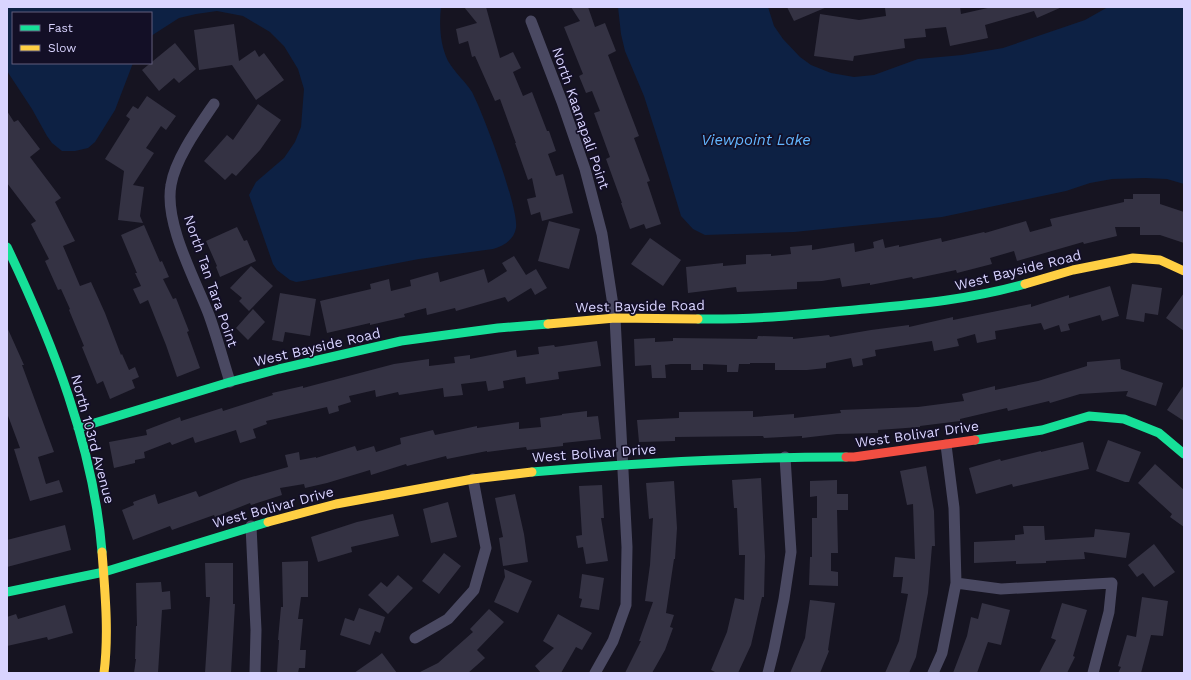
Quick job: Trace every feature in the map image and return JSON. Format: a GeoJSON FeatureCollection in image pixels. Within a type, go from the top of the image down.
{"type":"FeatureCollection","features":[{"type":"Feature","properties":{"kind":"street","name":"North Kaanapali Point"},"geometry":{"type":"LineString","coordinates":[[531,21],[586,169],[602,234],[615,318],[627,547],[626,604],[613,641],[595,673]]}},
{"type":"Feature","properties":{"kind":"street","name":"North Tan Tara Point"},"geometry":{"type":"LineString","coordinates":[[214,104],[197,129],[177,164],[171,184],[170,205],[178,238],[209,316],[230,382]]}},
{"type":"Feature","properties":{"kind":"street","name":"North 103rd Avenue"},"geometry":{"type":"LineString","coordinates":[[7,247],[25,284],[57,363],[87,461],[98,512],[104,572],[106,614],[104,673]]}},
{"type":"Feature","properties":{"kind":"street","name":"West Bayside Road"},"geometry":{"type":"LineString","coordinates":[[78,428],[230,382],[401,341],[498,328],[615,318],[703,319],[803,315],[946,301],[1007,289],[1073,270],[1133,258],[1160,260],[1184,271]]}},
{"type":"Feature","properties":{"kind":"street","name":"West Bolivar Drive"},"geometry":{"type":"LineString","coordinates":[[7,592],[104,572],[251,526],[336,504],[473,479],[520,473],[623,464],[785,457],[854,457],[946,445],[1042,430],[1089,416],[1124,419],[1159,433],[1184,454]]}},
{"type":"Feature","properties":{"kind":"street"},"geometry":{"type":"LineString","coordinates":[[933,673],[942,653],[956,583],[954,508],[946,445]]}},
{"type":"Feature","properties":{"kind":"street"},"geometry":{"type":"LineString","coordinates":[[768,673],[784,599],[790,552],[785,457]]}},
{"type":"Feature","properties":{"kind":"street"},"geometry":{"type":"LineString","coordinates":[[415,638],[448,619],[474,590],[486,548],[473,479]]}},
{"type":"Feature","properties":{"kind":"street"},"geometry":{"type":"LineString","coordinates":[[251,526],[256,630],[254,673]]}},
{"type":"Feature","properties":{"kind":"street"},"geometry":{"type":"LineString","coordinates":[[956,583],[1001,589],[1112,583],[1109,612],[1093,673]]}},
{"type":"Feature","properties":{"kind":"water"},"geometry":{"type":"Polygon","coordinates":[[[7,7],[441,7],[441,34],[445,55],[472,92],[484,119],[512,201],[515,217],[515,232],[508,242],[493,249],[419,259],[303,281],[296,282],[290,280],[277,270],[273,264],[249,195],[256,182],[284,158],[295,142],[301,127],[304,89],[298,69],[284,46],[270,32],[243,16],[217,11],[196,14],[179,18],[152,35],[152,12],[12,12],[12,64],[133,64],[115,110],[95,142],[88,148],[75,151],[62,151],[52,143],[7,71],[7,7]]]}},
{"type":"Feature","properties":{"kind":"water","name":"Viewpoint Lake"},"geometry":{"type":"Polygon","coordinates":[[[618,7],[768,7],[774,26],[783,39],[800,57],[811,65],[831,73],[854,77],[874,75],[918,59],[962,55],[1003,48],[1085,20],[1108,7],[1184,7],[1184,184],[1167,179],[1112,179],[1090,183],[1066,191],[942,217],[794,232],[705,235],[693,229],[681,216],[644,96],[625,51],[621,34],[618,7]]]}},
{"type":"Feature","properties":{"kind":"building"},"geometry":{"type":"Polygon","coordinates":[[[464,7],[486,7],[500,58],[513,52],[521,68],[513,72],[523,96],[532,92],[547,131],[549,131],[556,151],[548,154],[556,176],[563,174],[573,213],[542,221],[540,212],[531,215],[527,199],[536,197],[532,178],[528,180],[500,99],[495,101],[475,56],[472,57],[468,41],[459,44],[456,29],[477,23],[464,7]]]}},
{"type":"Feature","properties":{"kind":"building"},"geometry":{"type":"Polygon","coordinates":[[[571,7],[588,7],[595,27],[605,23],[616,51],[608,55],[639,136],[634,138],[650,181],[647,182],[661,224],[646,229],[644,224],[630,229],[606,159],[610,157],[594,113],[600,111],[592,91],[586,93],[579,76],[583,74],[564,27],[580,21],[571,7]]]}},
{"type":"Feature","properties":{"kind":"building"},"geometry":{"type":"Polygon","coordinates":[[[787,7],[827,7],[794,21],[787,7]]]}},
{"type":"Feature","properties":{"kind":"building"},"geometry":{"type":"Polygon","coordinates":[[[960,7],[961,14],[992,7],[1062,7],[1037,18],[1034,11],[985,25],[988,38],[950,46],[946,27],[925,29],[926,37],[904,39],[905,48],[854,56],[853,61],[814,56],[820,14],[859,20],[886,16],[885,8],[960,7]]]}},
{"type":"Feature","properties":{"kind":"building"},"geometry":{"type":"Polygon","coordinates":[[[234,24],[239,61],[255,50],[259,57],[264,53],[284,80],[256,100],[232,65],[199,70],[194,30],[234,24]]]}},
{"type":"Feature","properties":{"kind":"building"},"geometry":{"type":"Polygon","coordinates":[[[175,43],[196,69],[179,83],[174,78],[159,91],[142,70],[149,64],[152,64],[152,62],[175,43]]]}},
{"type":"Feature","properties":{"kind":"building"},"geometry":{"type":"Polygon","coordinates":[[[147,96],[176,116],[166,130],[161,126],[146,148],[154,153],[133,185],[144,187],[140,216],[143,223],[118,220],[124,171],[105,159],[130,119],[126,116],[133,106],[138,109],[147,96]]]}},
{"type":"Feature","properties":{"kind":"building"},"geometry":{"type":"Polygon","coordinates":[[[258,104],[281,120],[260,150],[236,176],[232,173],[225,180],[204,161],[227,135],[233,140],[258,104]]]}},
{"type":"Feature","properties":{"kind":"building"},"geometry":{"type":"Polygon","coordinates":[[[7,111],[14,122],[18,120],[40,149],[30,157],[61,198],[55,202],[75,241],[63,246],[80,286],[91,282],[121,355],[122,354],[129,370],[135,367],[139,377],[132,380],[135,388],[110,399],[103,381],[97,384],[82,347],[84,346],[69,310],[70,309],[61,289],[58,290],[45,261],[49,259],[31,224],[36,221],[7,183],[7,111]]]}},
{"type":"Feature","properties":{"kind":"building"},"geometry":{"type":"Polygon","coordinates":[[[1133,194],[1160,194],[1160,204],[1184,212],[1184,243],[1160,235],[1140,235],[1140,227],[1115,227],[1117,236],[1084,244],[1083,242],[1017,261],[1014,251],[990,258],[992,264],[957,273],[956,270],[913,279],[912,277],[870,285],[870,283],[842,287],[840,278],[822,281],[797,282],[797,289],[737,292],[736,287],[688,293],[686,267],[723,263],[723,266],[746,264],[746,255],[771,254],[771,256],[791,254],[790,247],[812,245],[812,250],[854,243],[855,252],[874,248],[873,242],[883,239],[885,248],[899,245],[899,247],[941,238],[942,242],[985,233],[1026,221],[1030,232],[1052,226],[1050,219],[1124,202],[1124,199],[1133,199],[1133,194]]]}},
{"type":"Feature","properties":{"kind":"building"},"geometry":{"type":"Polygon","coordinates":[[[549,221],[580,229],[569,269],[538,261],[549,221]]]}},
{"type":"Feature","properties":{"kind":"building"},"geometry":{"type":"Polygon","coordinates":[[[144,225],[160,262],[162,261],[169,277],[163,279],[173,299],[176,298],[189,331],[187,332],[200,368],[177,377],[148,300],[140,304],[133,289],[141,286],[121,235],[144,225]]]}},
{"type":"Feature","properties":{"kind":"building"},"geometry":{"type":"Polygon","coordinates":[[[237,227],[244,241],[247,240],[256,261],[220,277],[206,241],[237,227]]]}},
{"type":"Feature","properties":{"kind":"building"},"geometry":{"type":"Polygon","coordinates":[[[650,238],[681,260],[663,286],[631,264],[650,238]]]}},
{"type":"Feature","properties":{"kind":"building"},"geometry":{"type":"Polygon","coordinates":[[[514,256],[526,275],[536,269],[547,288],[535,295],[531,288],[508,302],[505,297],[456,311],[455,308],[427,315],[426,308],[404,314],[405,317],[327,333],[320,301],[371,289],[370,284],[389,279],[391,291],[411,286],[410,280],[438,272],[440,282],[484,269],[488,283],[507,271],[502,263],[514,256]]]}},
{"type":"Feature","properties":{"kind":"building"},"geometry":{"type":"Polygon","coordinates":[[[251,266],[273,286],[249,311],[239,301],[242,298],[230,288],[251,266]]]}},
{"type":"Feature","properties":{"kind":"building"},"geometry":{"type":"Polygon","coordinates":[[[1132,284],[1162,288],[1158,315],[1145,313],[1144,322],[1126,319],[1132,284]]]}},
{"type":"Feature","properties":{"kind":"building"},"geometry":{"type":"Polygon","coordinates":[[[1110,286],[1119,316],[1102,321],[1100,315],[1068,324],[1070,330],[1061,332],[1059,325],[1044,330],[1041,323],[995,331],[996,339],[977,343],[975,334],[957,339],[959,346],[934,351],[932,341],[875,350],[876,356],[862,359],[863,365],[853,367],[851,358],[826,363],[826,368],[807,370],[775,370],[775,363],[739,364],[738,372],[727,372],[727,365],[703,364],[703,370],[691,370],[691,364],[671,364],[665,365],[666,378],[652,378],[651,365],[635,366],[634,339],[655,338],[655,342],[673,341],[673,338],[757,339],[758,336],[793,337],[793,339],[829,335],[830,337],[909,325],[909,327],[953,317],[953,320],[1031,304],[1031,307],[1069,295],[1069,298],[1110,286]]]}},
{"type":"Feature","properties":{"kind":"building"},"geometry":{"type":"Polygon","coordinates":[[[280,293],[316,299],[310,336],[285,332],[283,342],[272,340],[280,293]]]}},
{"type":"Feature","properties":{"kind":"building"},"geometry":{"type":"Polygon","coordinates":[[[1184,293],[1184,331],[1166,318],[1184,293]]]}},
{"type":"Feature","properties":{"kind":"building"},"geometry":{"type":"Polygon","coordinates":[[[253,309],[265,322],[248,340],[236,328],[253,309]]]}},
{"type":"Feature","properties":{"kind":"building"},"geometry":{"type":"Polygon","coordinates":[[[7,327],[24,365],[22,365],[54,452],[38,457],[46,484],[59,480],[63,492],[30,501],[14,449],[20,448],[7,413],[7,327]]]}},
{"type":"Feature","properties":{"kind":"building"},"geometry":{"type":"Polygon","coordinates":[[[597,341],[601,366],[558,372],[559,379],[526,384],[525,377],[503,381],[504,388],[488,391],[486,381],[461,384],[463,395],[444,397],[443,388],[399,395],[398,392],[376,397],[375,390],[349,396],[351,402],[338,406],[339,411],[329,414],[327,407],[266,421],[267,424],[253,429],[256,438],[240,443],[236,430],[195,443],[193,437],[172,445],[170,442],[144,452],[145,458],[135,460],[135,463],[114,468],[109,442],[147,435],[146,430],[180,417],[181,421],[222,408],[223,411],[273,395],[272,393],[303,386],[303,388],[394,364],[429,359],[429,366],[455,363],[454,357],[470,355],[470,359],[516,350],[517,357],[539,354],[538,347],[554,345],[555,347],[597,341]]]}},
{"type":"Feature","properties":{"kind":"building"},"geometry":{"type":"Polygon","coordinates":[[[1120,359],[1121,369],[1163,383],[1156,406],[1126,396],[1128,391],[1080,394],[1050,403],[1049,401],[1008,411],[1007,408],[960,419],[960,421],[920,427],[878,430],[878,433],[837,434],[802,438],[802,436],[764,438],[763,436],[675,437],[675,441],[639,442],[637,420],[679,418],[679,412],[753,411],[753,417],[794,414],[794,418],[841,413],[840,410],[918,407],[964,401],[962,394],[995,386],[995,390],[1038,381],[1087,366],[1087,362],[1120,359]]]}},
{"type":"Feature","properties":{"kind":"building"},"geometry":{"type":"Polygon","coordinates":[[[1184,385],[1184,421],[1167,410],[1184,385]]]}},
{"type":"Feature","properties":{"kind":"building"},"geometry":{"type":"Polygon","coordinates":[[[587,411],[587,417],[598,416],[601,439],[563,443],[563,446],[527,450],[526,447],[487,451],[447,459],[446,456],[407,466],[406,464],[371,475],[370,470],[305,488],[304,484],[280,488],[282,495],[251,505],[250,503],[215,517],[214,515],[172,530],[170,526],[133,540],[122,510],[134,505],[133,502],[155,494],[158,504],[196,491],[199,497],[241,480],[288,467],[285,455],[299,452],[300,460],[316,458],[355,446],[357,451],[374,446],[376,452],[401,444],[400,438],[433,430],[435,435],[477,426],[477,428],[519,422],[519,429],[541,427],[540,418],[587,411]]]}},
{"type":"Feature","properties":{"kind":"building"},"geometry":{"type":"Polygon","coordinates":[[[1108,440],[1141,452],[1129,482],[1125,482],[1096,471],[1108,440]]]}},
{"type":"Feature","properties":{"kind":"building"},"geometry":{"type":"Polygon","coordinates":[[[1083,442],[1089,469],[1013,487],[1012,484],[976,494],[969,468],[1000,459],[1001,461],[1083,442]]]}},
{"type":"Feature","properties":{"kind":"building"},"geometry":{"type":"Polygon","coordinates":[[[1155,464],[1184,490],[1184,527],[1170,517],[1172,514],[1138,483],[1155,464]]]}},
{"type":"Feature","properties":{"kind":"building"},"geometry":{"type":"Polygon","coordinates":[[[926,466],[934,511],[935,546],[932,546],[928,593],[916,657],[909,673],[885,673],[899,641],[908,594],[901,593],[903,577],[893,577],[895,557],[915,559],[913,504],[907,505],[900,471],[926,466]]]}},
{"type":"Feature","properties":{"kind":"building"},"geometry":{"type":"Polygon","coordinates":[[[761,478],[765,556],[764,597],[762,597],[751,645],[738,673],[717,673],[711,670],[727,632],[735,598],[744,600],[745,555],[739,555],[737,508],[734,508],[732,480],[761,478]]]}},
{"type":"Feature","properties":{"kind":"building"},"geometry":{"type":"Polygon","coordinates":[[[837,480],[837,494],[848,494],[848,510],[837,510],[838,553],[831,553],[831,571],[838,572],[838,586],[809,585],[810,557],[812,557],[812,518],[817,518],[817,496],[810,497],[810,481],[837,480]]]}},
{"type":"Feature","properties":{"kind":"building"},"geometry":{"type":"Polygon","coordinates":[[[674,481],[677,528],[675,559],[666,613],[674,615],[670,627],[673,628],[665,650],[652,673],[625,673],[641,641],[639,641],[653,602],[645,601],[650,565],[653,518],[649,519],[646,483],[674,481]]]}},
{"type":"Feature","properties":{"kind":"building"},"geometry":{"type":"Polygon","coordinates":[[[602,485],[604,518],[601,518],[608,561],[586,564],[583,547],[578,548],[576,536],[582,535],[579,486],[602,485]]]}},
{"type":"Feature","properties":{"kind":"building"},"geometry":{"type":"Polygon","coordinates":[[[515,494],[524,534],[528,562],[503,566],[499,538],[503,537],[495,498],[515,494]]]}},
{"type":"Feature","properties":{"kind":"building"},"geometry":{"type":"Polygon","coordinates":[[[448,502],[457,537],[431,543],[423,509],[448,502]]]}},
{"type":"Feature","properties":{"kind":"building"},"geometry":{"type":"Polygon","coordinates":[[[393,514],[399,536],[351,547],[352,552],[318,562],[311,537],[357,522],[393,514]]]}},
{"type":"Feature","properties":{"kind":"building"},"geometry":{"type":"Polygon","coordinates":[[[65,525],[71,550],[7,567],[7,540],[65,525]]]}},
{"type":"Feature","properties":{"kind":"building"},"geometry":{"type":"Polygon","coordinates":[[[1023,526],[1044,526],[1045,540],[1094,537],[1095,529],[1130,533],[1126,558],[1084,552],[1085,559],[1046,561],[1046,563],[1016,564],[1016,561],[974,563],[974,542],[1015,540],[1015,535],[1024,534],[1023,526]]]}},
{"type":"Feature","properties":{"kind":"building"},"geometry":{"type":"Polygon","coordinates":[[[1154,544],[1175,572],[1154,587],[1143,573],[1137,577],[1128,565],[1154,544]]]}},
{"type":"Feature","properties":{"kind":"building"},"geometry":{"type":"Polygon","coordinates":[[[444,553],[461,566],[439,594],[422,581],[444,553]]]}},
{"type":"Feature","properties":{"kind":"building"},"geometry":{"type":"Polygon","coordinates":[[[308,561],[308,597],[301,597],[298,619],[303,619],[300,650],[306,650],[305,668],[299,668],[298,673],[277,673],[281,607],[283,607],[282,562],[308,561]]]}},
{"type":"Feature","properties":{"kind":"building"},"geometry":{"type":"Polygon","coordinates":[[[205,563],[233,563],[233,604],[235,604],[231,673],[205,673],[210,597],[206,597],[205,563]]]}},
{"type":"Feature","properties":{"kind":"building"},"geometry":{"type":"Polygon","coordinates":[[[504,569],[532,581],[518,613],[494,602],[505,577],[504,569]]]}},
{"type":"Feature","properties":{"kind":"building"},"geometry":{"type":"Polygon","coordinates":[[[582,574],[604,578],[599,610],[580,607],[582,599],[579,598],[582,574]]]}},
{"type":"Feature","properties":{"kind":"building"},"geometry":{"type":"Polygon","coordinates":[[[398,575],[413,588],[388,614],[368,595],[381,582],[387,587],[398,575]]]}},
{"type":"Feature","properties":{"kind":"building"},"geometry":{"type":"Polygon","coordinates":[[[161,582],[162,592],[170,591],[171,609],[162,610],[158,673],[134,673],[137,626],[136,583],[161,582]]]}},
{"type":"Feature","properties":{"kind":"building"},"geometry":{"type":"Polygon","coordinates":[[[1142,597],[1168,601],[1163,636],[1151,635],[1141,673],[1118,673],[1121,667],[1118,666],[1127,635],[1136,637],[1142,597]]]}},
{"type":"Feature","properties":{"kind":"building"},"geometry":{"type":"Polygon","coordinates":[[[810,600],[835,603],[829,651],[820,673],[790,673],[805,638],[810,600]]]}},
{"type":"Feature","properties":{"kind":"building"},"geometry":{"type":"Polygon","coordinates":[[[982,603],[1010,610],[1001,645],[988,642],[977,673],[953,673],[967,636],[971,617],[978,619],[982,603]]]}},
{"type":"Feature","properties":{"kind":"building"},"geometry":{"type":"Polygon","coordinates":[[[1062,603],[1087,610],[1073,656],[1075,657],[1067,673],[1039,673],[1056,640],[1051,638],[1062,603]]]}},
{"type":"Feature","properties":{"kind":"building"},"geometry":{"type":"Polygon","coordinates":[[[65,605],[73,633],[48,640],[47,637],[7,646],[7,617],[16,614],[18,619],[65,605]]]}},
{"type":"Feature","properties":{"kind":"building"},"geometry":{"type":"Polygon","coordinates":[[[359,608],[385,617],[380,633],[375,631],[370,645],[340,635],[345,618],[354,621],[359,608]]]}},
{"type":"Feature","properties":{"kind":"building"},"geometry":{"type":"Polygon","coordinates":[[[489,609],[504,622],[477,650],[485,658],[468,673],[418,673],[438,663],[473,632],[470,629],[489,609]]]}},
{"type":"Feature","properties":{"kind":"building"},"geometry":{"type":"Polygon","coordinates":[[[558,614],[592,633],[582,650],[576,647],[561,673],[541,673],[535,666],[554,648],[543,641],[558,614]]]}},
{"type":"Feature","properties":{"kind":"building"},"geometry":{"type":"Polygon","coordinates":[[[382,653],[397,673],[354,673],[377,657],[382,653]]]}},
{"type":"Feature","properties":{"kind":"traffic: fast"},"geometry":{"type":"LineString","coordinates":[[7,247],[40,320],[55,357],[68,396],[90,474],[102,552]]}},
{"type":"Feature","properties":{"kind":"traffic: fast"},"geometry":{"type":"LineString","coordinates":[[698,319],[740,319],[905,305],[986,294],[1025,284]]}},
{"type":"Feature","properties":{"kind":"traffic: fast"},"geometry":{"type":"LineString","coordinates":[[78,428],[230,382],[279,369],[401,341],[498,328],[548,324]]}},
{"type":"Feature","properties":{"kind":"traffic: fast"},"geometry":{"type":"LineString","coordinates":[[975,440],[1042,430],[1089,416],[1124,419],[1159,433],[1184,454]]}},
{"type":"Feature","properties":{"kind":"traffic: fast"},"geometry":{"type":"LineString","coordinates":[[532,472],[689,461],[846,457]]}},
{"type":"Feature","properties":{"kind":"traffic: fast"},"geometry":{"type":"LineString","coordinates":[[7,592],[104,572],[268,522]]}},
{"type":"Feature","properties":{"kind":"traffic: slow"},"geometry":{"type":"LineString","coordinates":[[1025,284],[1073,270],[1133,258],[1160,260],[1184,271]]}},
{"type":"Feature","properties":{"kind":"traffic: slow"},"geometry":{"type":"LineString","coordinates":[[548,324],[615,318],[698,319]]}},
{"type":"Feature","properties":{"kind":"traffic: slow"},"geometry":{"type":"LineString","coordinates":[[268,522],[336,504],[473,479],[532,472]]}},
{"type":"Feature","properties":{"kind":"traffic: slow"},"geometry":{"type":"LineString","coordinates":[[102,552],[106,628],[104,673]]}},
{"type":"Feature","properties":{"kind":"traffic: jam"},"geometry":{"type":"LineString","coordinates":[[846,457],[975,440]]}}]}
